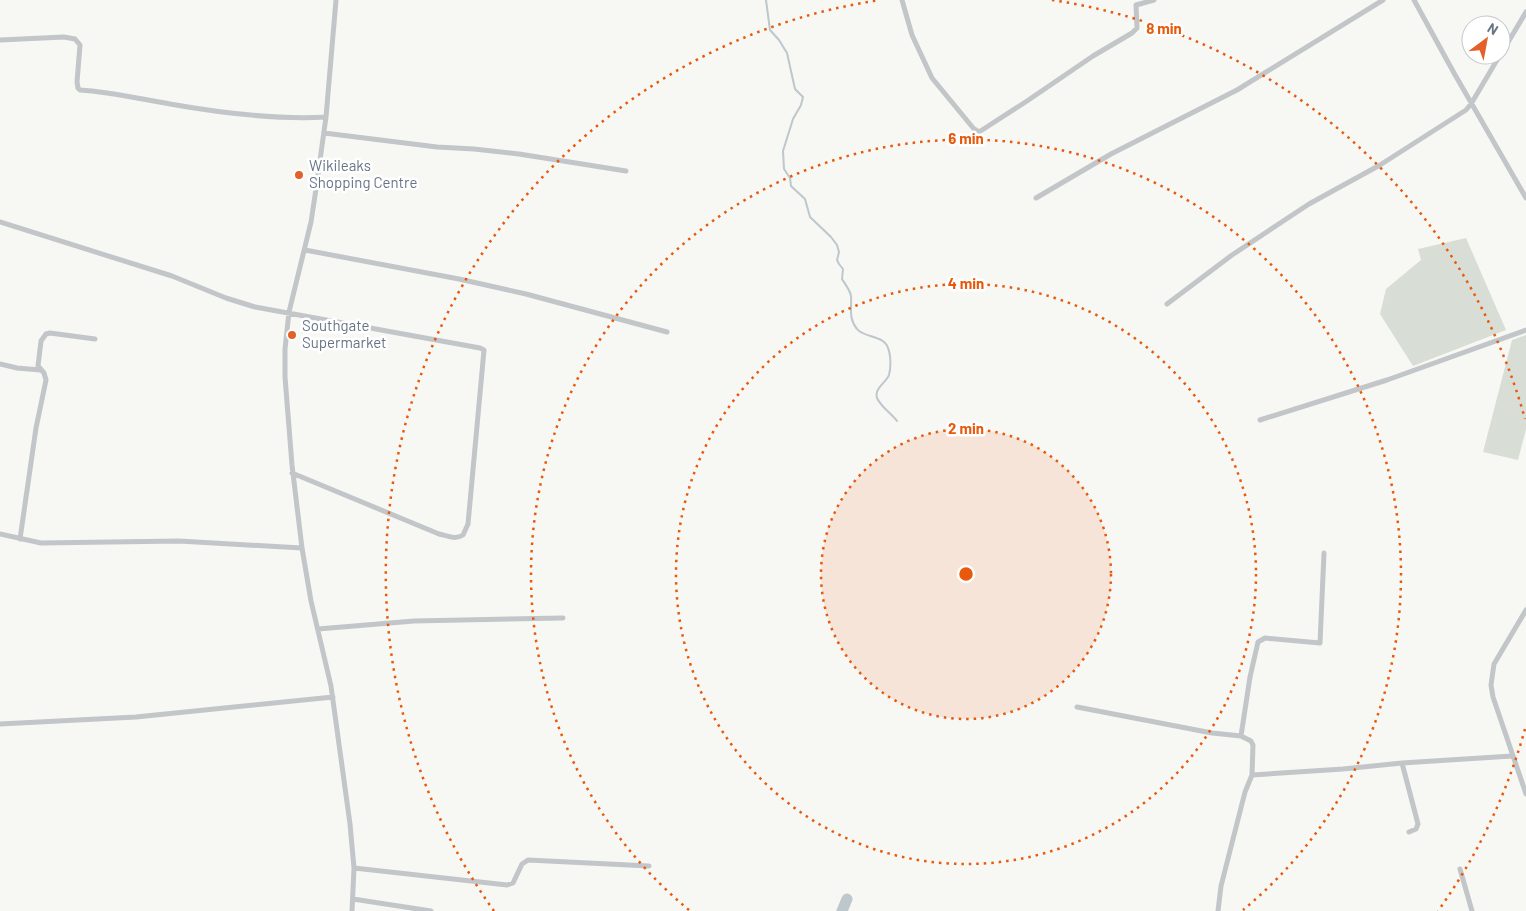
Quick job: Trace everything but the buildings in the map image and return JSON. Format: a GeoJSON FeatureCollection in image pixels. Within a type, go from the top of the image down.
{"type":"FeatureCollection","features":[{"type":"Feature","properties":{"kind":"street"},"geometry":{"type":"LineString","coordinates":[[336,0],[324,133],[311,222],[289,312],[285,349],[285,377],[292,473],[302,548],[332,697],[350,824],[354,868],[352,911]]}},
{"type":"Feature","properties":{"kind":"street"},"geometry":{"type":"LineString","coordinates":[[902,0],[912,36],[932,78],[974,129],[979,132],[1093,56],[1132,33],[1137,28],[1136,2],[1154,0]]}},
{"type":"Feature","properties":{"kind":"street"},"geometry":{"type":"LineString","coordinates":[[1036,198],[1111,154],[1237,90],[1383,0]]}},
{"type":"Feature","properties":{"kind":"street"},"geometry":{"type":"LineString","coordinates":[[1414,0],[1471,104],[1526,198]]}},
{"type":"Feature","properties":{"kind":"street"},"geometry":{"type":"LineString","coordinates":[[1511,37],[1526,12]]}},
{"type":"Feature","properties":{"kind":"street"},"geometry":{"type":"LineString","coordinates":[[0,34],[0,40],[58,37],[76,39],[80,44],[77,82],[80,90],[125,94],[173,104],[241,114],[306,118],[326,117]]}},
{"type":"Feature","properties":{"kind":"street"},"geometry":{"type":"LineString","coordinates":[[1167,304],[1232,255],[1309,204],[1380,165],[1466,110],[1494,65]]}},
{"type":"Feature","properties":{"kind":"street"},"geometry":{"type":"LineString","coordinates":[[324,133],[437,147],[519,154],[626,171]]}},
{"type":"Feature","properties":{"kind":"street"},"geometry":{"type":"LineString","coordinates":[[0,222],[172,276],[226,298],[255,306],[484,350],[468,528],[463,535],[452,538],[439,534],[292,473]]}},
{"type":"Feature","properties":{"kind":"street"},"geometry":{"type":"LineString","coordinates":[[304,250],[459,279],[526,294],[667,332]]}},
{"type":"Feature","properties":{"kind":"street"},"geometry":{"type":"LineString","coordinates":[[1260,420],[1387,380],[1526,330]]}},
{"type":"Feature","properties":{"kind":"street"},"geometry":{"type":"LineString","coordinates":[[20,539],[36,428],[46,380],[44,373],[38,366],[41,341],[46,334],[95,339]]}},
{"type":"Feature","properties":{"kind":"street"},"geometry":{"type":"LineString","coordinates":[[0,364],[40,370]]}},
{"type":"Feature","properties":{"kind":"street"},"geometry":{"type":"LineString","coordinates":[[0,534],[41,543],[179,541],[302,548]]}},
{"type":"Feature","properties":{"kind":"street"},"geometry":{"type":"LineString","coordinates":[[1241,736],[1250,676],[1258,642],[1265,638],[1320,643],[1324,553]]}},
{"type":"Feature","properties":{"kind":"street"},"geometry":{"type":"LineString","coordinates":[[1526,610],[1497,659],[1492,674],[1493,697],[1526,794]]}},
{"type":"Feature","properties":{"kind":"street"},"geometry":{"type":"LineString","coordinates":[[318,629],[414,621],[563,618]]}},
{"type":"Feature","properties":{"kind":"street"},"geometry":{"type":"LineString","coordinates":[[0,724],[136,717],[332,697]]}},
{"type":"Feature","properties":{"kind":"street"},"geometry":{"type":"LineString","coordinates":[[1077,707],[1212,733],[1241,736],[1251,741],[1253,746],[1252,775],[1244,792],[1221,886],[1218,911]]}},
{"type":"Feature","properties":{"kind":"street"},"geometry":{"type":"LineString","coordinates":[[1252,775],[1512,756]]}},
{"type":"Feature","properties":{"kind":"street"},"geometry":{"type":"LineString","coordinates":[[1402,763],[1418,824],[1416,829],[1409,832]]}},
{"type":"Feature","properties":{"kind":"street"},"geometry":{"type":"LineString","coordinates":[[354,868],[507,885],[513,883],[522,864],[528,860],[649,866]]}},
{"type":"Feature","properties":{"kind":"street"},"geometry":{"type":"LineString","coordinates":[[1460,869],[1472,911]]}},
{"type":"Feature","properties":{"kind":"street"},"geometry":{"type":"LineString","coordinates":[[353,899],[431,911]]}},
{"type":"Feature","properties":{"kind":"shaded area"},"geometry":{"type":"Polygon","coordinates":[[[1466,238],[1506,330],[1413,366],[1380,314],[1386,289],[1421,260],[1418,249],[1466,238]]]}},
{"type":"Feature","properties":{"kind":"shaded area"},"geometry":{"type":"Polygon","coordinates":[[[1526,335],[1526,429],[1518,460],[1483,452],[1512,340],[1526,335]]]}},
{"type":"Feature","properties":{"kind":"waterway"},"geometry":{"type":"LineString","coordinates":[[766,0],[770,30],[787,53],[795,89],[803,97],[793,119],[783,151],[784,169],[790,178],[791,186],[805,199],[810,217],[837,245],[839,252],[837,260],[843,269],[842,279],[849,289],[851,296],[851,317],[854,325],[860,332],[882,341],[888,348],[890,354],[889,375],[877,391],[877,398],[897,421]]}},
{"type":"Feature","properties":{"kind":"waterway"},"geometry":{"type":"LineString","coordinates":[[842,911],[847,899]]}},
{"type":"Feature","properties":{"kind":"place","name":"Wikileaks Shopping Centre"},"geometry":{"type":"Point","coordinates":[299,175]}},
{"type":"Feature","properties":{"kind":"place","name":"Southgate Supermarket"},"geometry":{"type":"Point","coordinates":[292,335]}}]}
